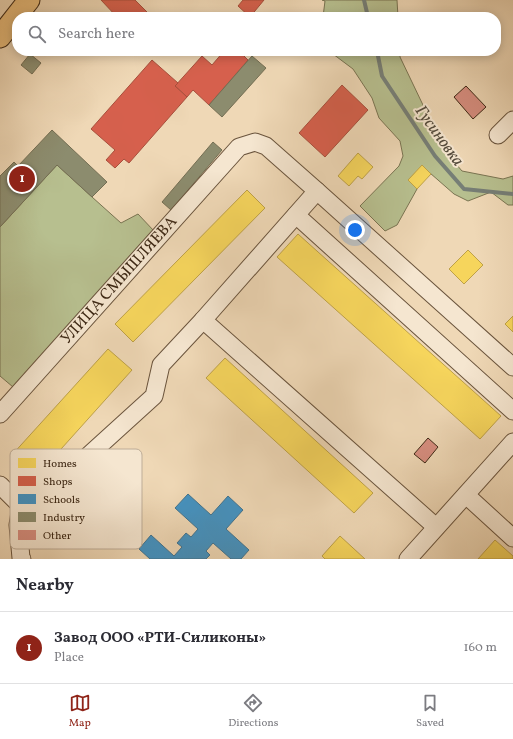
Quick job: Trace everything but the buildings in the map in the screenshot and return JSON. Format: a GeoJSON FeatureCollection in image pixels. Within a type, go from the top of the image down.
{"type":"FeatureCollection","features":[{"type":"Feature","properties":{"kind":"main road"},"geometry":{"type":"LineString","coordinates":[[20,12],[30,0]]}},
{"type":"Feature","properties":{"kind":"main road"},"geometry":{"type":"LineString","coordinates":[[0,37],[12,22]]}},
{"type":"Feature","properties":{"kind":"street"},"geometry":{"type":"LineString","coordinates":[[498,135],[513,120]]}},
{"type":"Feature","properties":{"kind":"street","name":"УЛИЦА СМЫШЛЯЕВА"},"geometry":{"type":"LineString","coordinates":[[0,414],[239,147],[254,142],[266,146],[318,191]]}},
{"type":"Feature","properties":{"kind":"street"},"geometry":{"type":"LineString","coordinates":[[96,449],[154,396],[161,364],[203,320],[318,191],[513,367]]}},
{"type":"Feature","properties":{"kind":"street"},"geometry":{"type":"LineString","coordinates":[[296,216],[513,412]]}},
{"type":"Feature","properties":{"kind":"street"},"geometry":{"type":"LineString","coordinates":[[203,320],[436,527]]}},
{"type":"Feature","properties":{"kind":"street"},"geometry":{"type":"LineString","coordinates":[[408,559],[513,442]]}},
{"type":"Feature","properties":{"kind":"street"},"geometry":{"type":"LineString","coordinates":[[0,485],[10,495]]}},
{"type":"Feature","properties":{"kind":"street"},"geometry":{"type":"LineString","coordinates":[[466,495],[513,538]]}},
{"type":"Feature","properties":{"kind":"street"},"geometry":{"type":"LineString","coordinates":[[20,549],[22,559]]}},
{"type":"Feature","properties":{"kind":"green space"},"geometry":{"type":"Polygon","coordinates":[[[322,0],[397,0],[398,12],[324,12],[325,1],[322,0]]]}},
{"type":"Feature","properties":{"kind":"green space"},"geometry":{"type":"Polygon","coordinates":[[[336,56],[400,56],[445,151],[462,171],[503,179],[513,176],[513,205],[508,205],[491,192],[468,201],[454,194],[422,166],[408,180],[417,189],[397,225],[385,231],[360,206],[399,166],[403,156],[400,141],[379,118],[372,98],[353,69],[336,56]]]}},
{"type":"Feature","properties":{"kind":"green space"},"geometry":{"type":"Polygon","coordinates":[[[57,165],[121,223],[138,214],[154,231],[13,387],[0,376],[0,227],[57,165]]]}},
{"type":"Feature","properties":{"kind":"waterway","name":"Гусиновка"},"geometry":{"type":"LineString","coordinates":[[364,0],[367,12]]}},
{"type":"Feature","properties":{"kind":"waterway","name":"Гусиновка"},"geometry":{"type":"LineString","coordinates":[[378,56],[382,76],[435,156],[464,189],[513,194]]}},
{"type":"Feature","properties":{"kind":"place","name":"Завод ООО «РТИ-Силиконы»"},"geometry":{"type":"Point","coordinates":[22,179]}}]}
